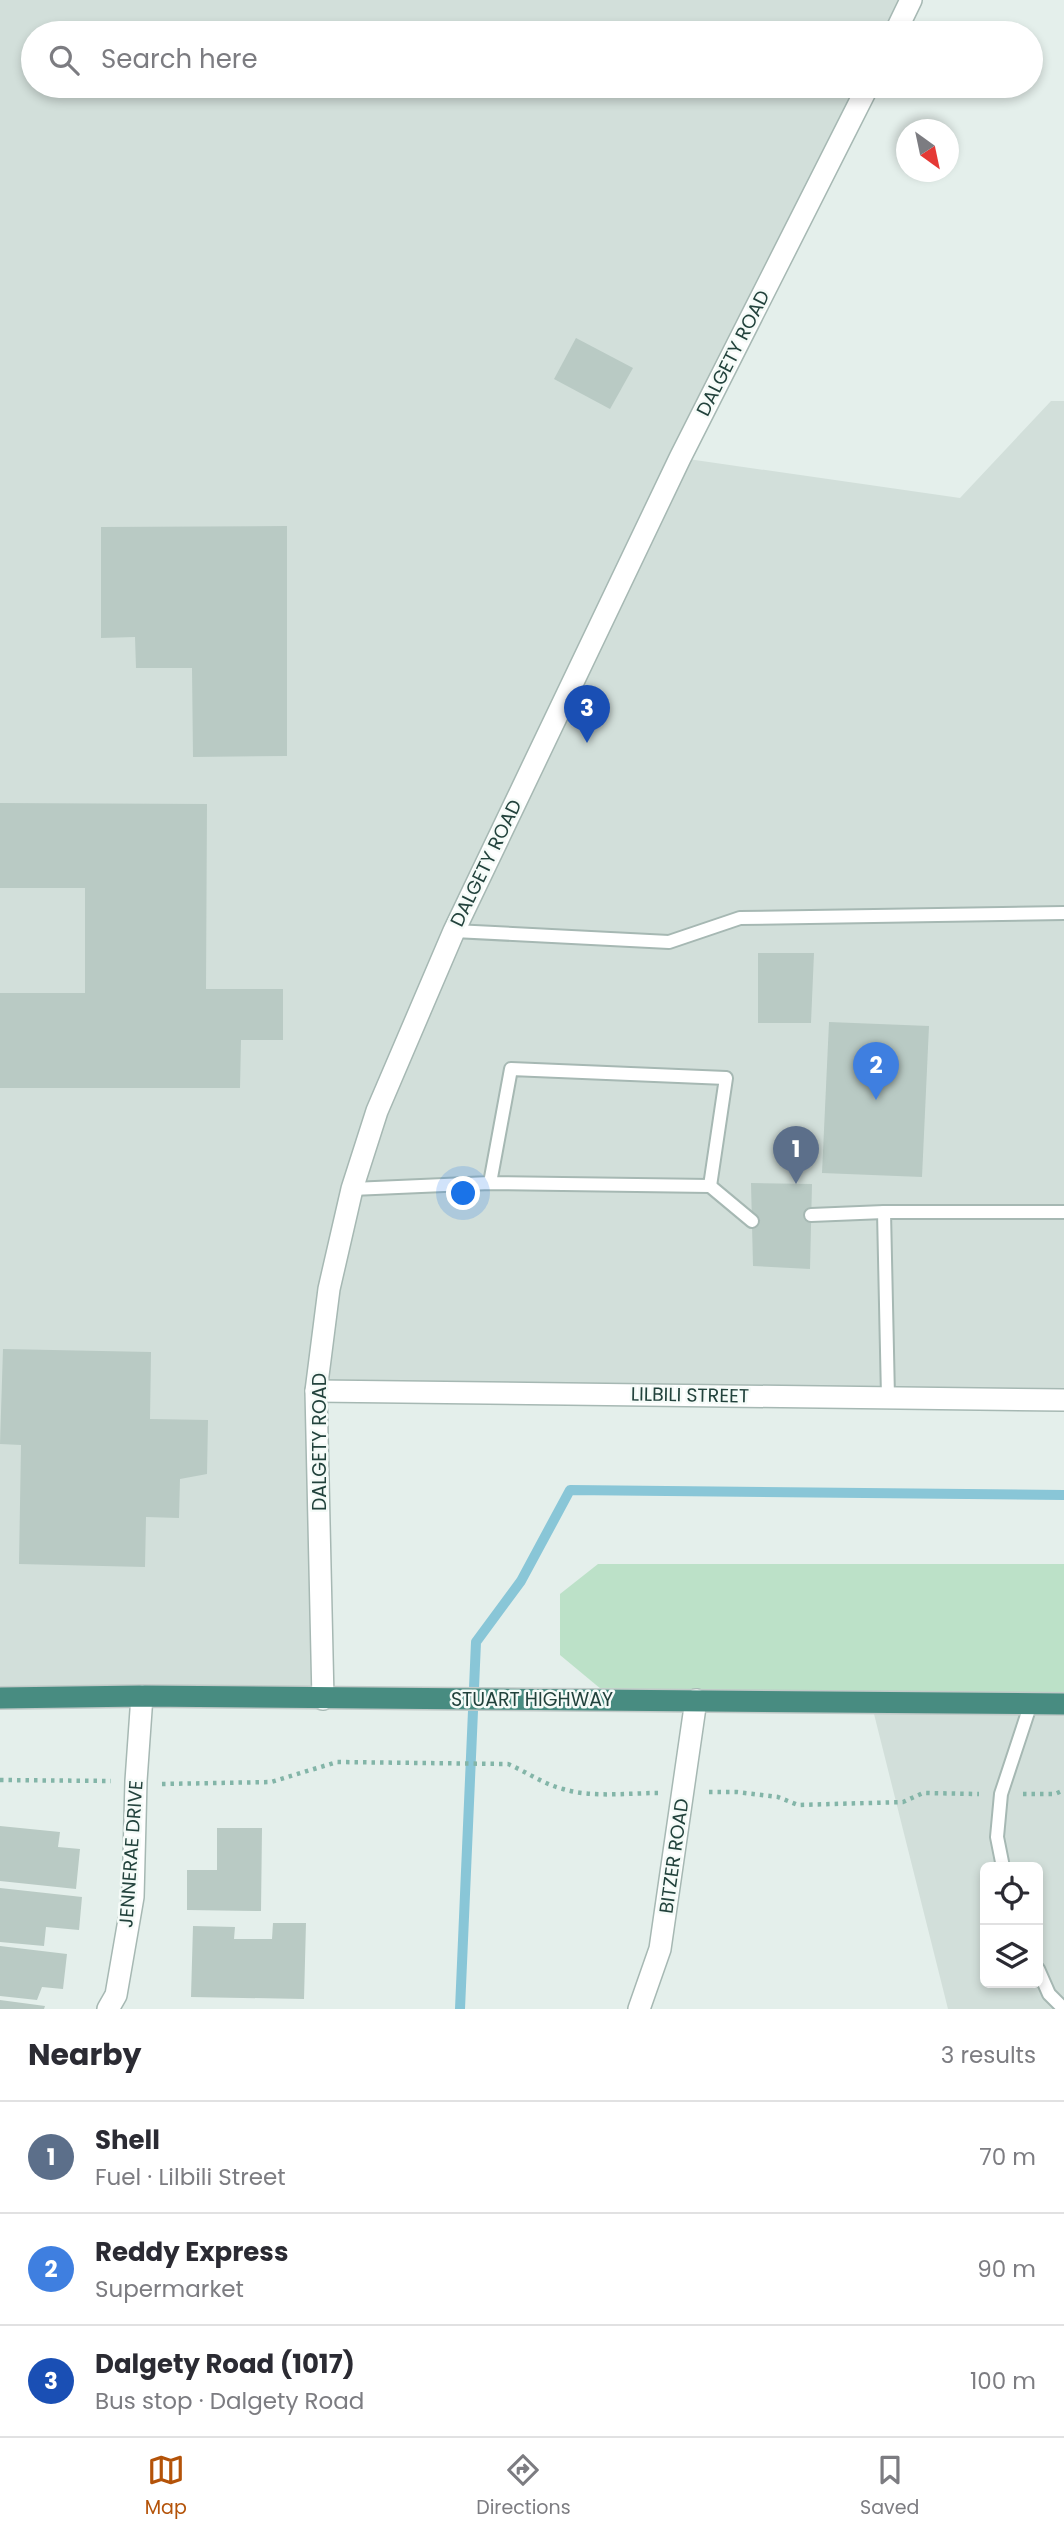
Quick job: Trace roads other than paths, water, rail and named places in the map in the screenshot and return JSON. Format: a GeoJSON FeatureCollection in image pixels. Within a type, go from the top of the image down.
{"type":"FeatureCollection","features":[{"type":"Feature","properties":{"kind":"highway","name":"STUART HIGHWAY"},"geometry":{"type":"LineString","coordinates":[[0,1698],[142,1696],[1064,1704]]}},
{"type":"Feature","properties":{"kind":"street"},"geometry":{"type":"LineString","coordinates":[[900,21],[911,0]]}},
{"type":"Feature","properties":{"kind":"street","name":"DALGETY ROAD"},"geometry":{"type":"LineString","coordinates":[[323,1699],[316,1391],[329,1289],[352,1189],[377,1111],[454,931],[680,458],[862,98]]}},
{"type":"Feature","properties":{"kind":"street","name":"LILBILI STREET"},"geometry":{"type":"LineString","coordinates":[[316,1391],[1064,1400]]}},
{"type":"Feature","properties":{"kind":"street","name":"JENNERAE DRIVE"},"geometry":{"type":"LineString","coordinates":[[108,2009],[116,1995],[132,1897],[142,1696]]}},
{"type":"Feature","properties":{"kind":"street","name":"BITZER ROAD"},"geometry":{"type":"LineString","coordinates":[[639,2009],[660,1949],[696,1700]]}},
{"type":"Feature","properties":{"kind":"lane"},"geometry":{"type":"LineString","coordinates":[[454,931],[669,942],[740,918],[1064,913]]}},
{"type":"Feature","properties":{"kind":"lane"},"geometry":{"type":"LineString","coordinates":[[490,1183],[511,1069],[726,1078],[710,1186]]}},
{"type":"Feature","properties":{"kind":"lane"},"geometry":{"type":"LineString","coordinates":[[352,1189],[490,1183],[710,1186],[752,1221]]}},
{"type":"Feature","properties":{"kind":"lane"},"geometry":{"type":"LineString","coordinates":[[811,1215],[884,1212],[1064,1212]]}},
{"type":"Feature","properties":{"kind":"lane"},"geometry":{"type":"LineString","coordinates":[[884,1212],[888,1397]]}},
{"type":"Feature","properties":{"kind":"lane"},"geometry":{"type":"LineString","coordinates":[[1002,1862],[996,1837],[1002,1794],[1031,1703]]}},
{"type":"Feature","properties":{"kind":"lane"},"geometry":{"type":"LineString","coordinates":[[1043,1980],[1049,1994],[1064,2009]]}},
{"type":"Feature","properties":{"kind":"waterway"},"geometry":{"type":"LineString","coordinates":[[460,2009],[476,1642],[521,1581],[570,1490],[1064,1495]]}},
{"type":"Feature","properties":{"kind":"place","name":"Dalgety Road (1017)"},"geometry":{"type":"Point","coordinates":[587,743]}},
{"type":"Feature","properties":{"kind":"place","name":"Reddy Express"},"geometry":{"type":"Point","coordinates":[876,1100]}},
{"type":"Feature","properties":{"kind":"place","name":"Shell"},"geometry":{"type":"Point","coordinates":[796,1184]}}]}
